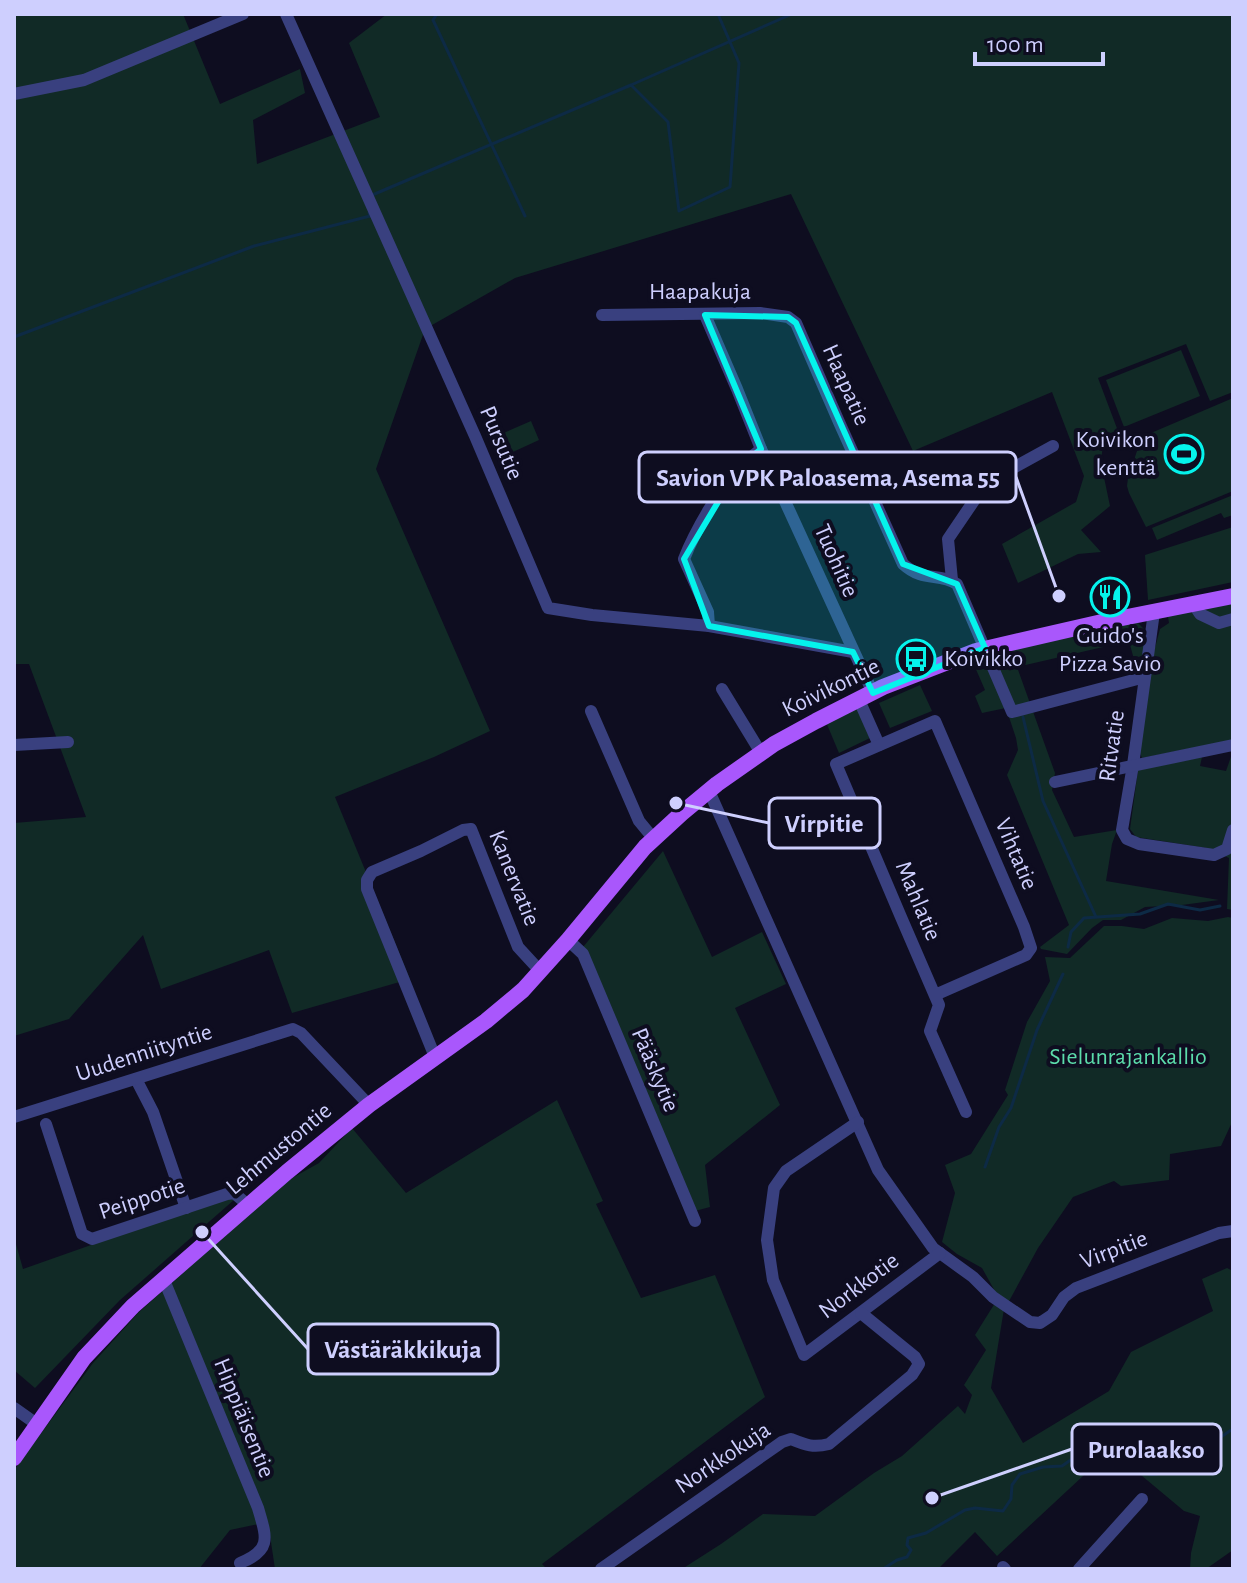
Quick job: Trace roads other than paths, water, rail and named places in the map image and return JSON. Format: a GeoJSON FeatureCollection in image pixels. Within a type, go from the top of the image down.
{"type":"FeatureCollection","features":[{"type":"Feature","properties":{"kind":"main road","name":"Koivikontie"},"geometry":{"type":"LineString","coordinates":[[568,940],[653,838],[761,753],[816,721],[866,696],[985,648],[1233,596]]}},
{"type":"Feature","properties":{"kind":"main road","name":"Lehmustontie"},"geometry":{"type":"LineString","coordinates":[[14,1458],[84,1358],[133,1306],[369,1105],[486,1021],[523,990],[568,940]]}},
{"type":"Feature","properties":{"kind":"street"},"geometry":{"type":"LineString","coordinates":[[14,94],[84,80],[243,14]]}},
{"type":"Feature","properties":{"kind":"street","name":"Pursutie"},"geometry":{"type":"LineString","coordinates":[[286,14],[475,436],[548,608],[709,626],[853,652]]}},
{"type":"Feature","properties":{"kind":"street","name":"Haapakuja"},"geometry":{"type":"LineString","coordinates":[[602,315],[760,313],[788,317],[796,323]]}},
{"type":"Feature","properties":{"kind":"street","name":"Tuohitie"},"geometry":{"type":"LineString","coordinates":[[705,315],[761,449],[853,652],[866,696],[885,742]]}},
{"type":"Feature","properties":{"kind":"street","name":"Haapatie"},"geometry":{"type":"LineString","coordinates":[[796,323],[903,564],[918,574],[952,580]]}},
{"type":"Feature","properties":{"kind":"street"},"geometry":{"type":"LineString","coordinates":[[1053,446],[986,483],[948,539],[952,580],[961,589],[1012,712],[1145,677]]}},
{"type":"Feature","properties":{"kind":"street"},"geometry":{"type":"LineString","coordinates":[[709,626],[708,612],[684,559],[695,534],[725,485],[739,467],[761,449]]}},
{"type":"Feature","properties":{"kind":"street"},"geometry":{"type":"LineString","coordinates":[[1194,605],[1200,614],[1219,623],[1233,619]]}},
{"type":"Feature","properties":{"kind":"street","name":"Ritvatie"},"geometry":{"type":"LineString","coordinates":[[1154,612],[1122,830],[1127,839],[1139,844],[1214,855],[1227,849],[1233,830]]}},
{"type":"Feature","properties":{"kind":"street"},"geometry":{"type":"LineString","coordinates":[[722,689],[761,753]]}},
{"type":"Feature","properties":{"kind":"street"},"geometry":{"type":"LineString","coordinates":[[591,711],[639,821],[653,838]]}},
{"type":"Feature","properties":{"kind":"street","name":"Vihtatie"},"geometry":{"type":"LineString","coordinates":[[885,742],[935,721],[1031,944],[1026,955],[935,995]]}},
{"type":"Feature","properties":{"kind":"street"},"geometry":{"type":"LineString","coordinates":[[14,745],[68,742]]}},
{"type":"Feature","properties":{"kind":"street","name":"Mahlatie"},"geometry":{"type":"LineString","coordinates":[[885,742],[834,760],[939,1005],[930,1031],[966,1112]]}},
{"type":"Feature","properties":{"kind":"street"},"geometry":{"type":"LineString","coordinates":[[1055,782],[1233,745]]}},
{"type":"Feature","properties":{"kind":"street","name":"Virpitie"},"geometry":{"type":"LineString","coordinates":[[709,791],[878,1170],[933,1248],[1015,1313],[1030,1322],[1040,1323],[1052,1315],[1064,1297],[1076,1288],[1219,1233],[1233,1231]]}},
{"type":"Feature","properties":{"kind":"street","name":"Kanervatie"},"geometry":{"type":"LineString","coordinates":[[435,1057],[367,889],[367,880],[372,872],[471,829],[518,947],[541,972]]}},
{"type":"Feature","properties":{"kind":"street","name":"Pääskytie"},"geometry":{"type":"LineString","coordinates":[[568,940],[585,958],[695,1221]]}},
{"type":"Feature","properties":{"kind":"street","name":"Uudenniityntie"},"geometry":{"type":"LineString","coordinates":[[14,1117],[293,1029],[301,1033],[369,1105]]}},
{"type":"Feature","properties":{"kind":"street"},"geometry":{"type":"LineString","coordinates":[[136,1079],[153,1112],[186,1208]]}},
{"type":"Feature","properties":{"kind":"street","name":"Norkkotie"},"geometry":{"type":"LineString","coordinates":[[858,1122],[786,1171],[774,1188],[767,1240],[773,1280],[804,1355],[940,1253]]}},
{"type":"Feature","properties":{"kind":"street","name":"Peippotie"},"geometry":{"type":"LineString","coordinates":[[46,1124],[82,1234],[92,1239],[234,1193],[248,1205]]}},
{"type":"Feature","properties":{"kind":"street","name":"Hippiäisentie"},"geometry":{"type":"LineString","coordinates":[[164,1280],[265,1531],[264,1544],[258,1554],[240,1563]]}},
{"type":"Feature","properties":{"kind":"street","name":"Norkkokuja"},"geometry":{"type":"LineString","coordinates":[[601,1569],[782,1442],[791,1439],[816,1448],[829,1444],[912,1375],[919,1364],[915,1357],[861,1313]]}},
{"type":"Feature","properties":{"kind":"street"},"geometry":{"type":"LineString","coordinates":[[14,1408],[38,1425]]}},
{"type":"Feature","properties":{"kind":"street"},"geometry":{"type":"LineString","coordinates":[[1079,1569],[1142,1499]]}},
{"type":"Feature","properties":{"kind":"waterway"},"geometry":{"type":"LineString","coordinates":[[437,14],[433,20],[525,216]]}},
{"type":"Feature","properties":{"kind":"waterway"},"geometry":{"type":"LineString","coordinates":[[370,196],[631,85],[668,122],[679,211],[730,187],[739,63],[718,14]]}},
{"type":"Feature","properties":{"kind":"waterway"},"geometry":{"type":"LineString","coordinates":[[631,85],[792,14]]}},
{"type":"Feature","properties":{"kind":"waterway"},"geometry":{"type":"LineString","coordinates":[[14,337],[254,246],[370,216],[369,213]]}},
{"type":"Feature","properties":{"kind":"waterway"},"geometry":{"type":"LineString","coordinates":[[1023,717],[1043,801],[1096,917]]}},
{"type":"Feature","properties":{"kind":"waterway"},"geometry":{"type":"LineString","coordinates":[[1068,947],[1071,932],[1084,918],[1140,914],[1168,904],[1200,910],[1220,906]]}},
{"type":"Feature","properties":{"kind":"waterway"},"geometry":{"type":"LineString","coordinates":[[985,1167],[999,1127],[1011,1108],[1037,1030],[1063,974]]}},
{"type":"Feature","properties":{"kind":"waterway"},"geometry":{"type":"LineString","coordinates":[[883,1569],[907,1557],[911,1550],[907,1545],[908,1538],[926,1533],[965,1510],[1003,1511],[1011,1499],[1012,1485],[1020,1474],[1043,1467],[1062,1466],[1101,1439],[1146,1473],[1154,1474],[1177,1466],[1233,1429]]}},
{"type":"Feature","properties":{"kind":"place","name":"Koivikon kenttä"},"geometry":{"type":"Point","coordinates":[1184,454]}},
{"type":"Feature","properties":{"kind":"place","name":"Savion VPK Paloasema, Asema 55"},"geometry":{"type":"Point","coordinates":[1059,596]}},
{"type":"Feature","properties":{"kind":"place","name":"Guido's Pizza Savio"},"geometry":{"type":"Point","coordinates":[1110,597]}},
{"type":"Feature","properties":{"kind":"place","name":"Koivikko"},"geometry":{"type":"Point","coordinates":[916,659]}},
{"type":"Feature","properties":{"kind":"place","name":"Virpitie"},"geometry":{"type":"Point","coordinates":[676,803]}},
{"type":"Feature","properties":{"kind":"place","name":"Västäräkkikuja"},"geometry":{"type":"Point","coordinates":[202,1232]}},
{"type":"Feature","properties":{"kind":"place","name":"Purolaakso"},"geometry":{"type":"Point","coordinates":[932,1498]}},
{"type":"Feature","properties":{"kind":"park label","name":"Sielunrajankallio"},"geometry":{"type":"Point","coordinates":[1128,1057]}}]}
